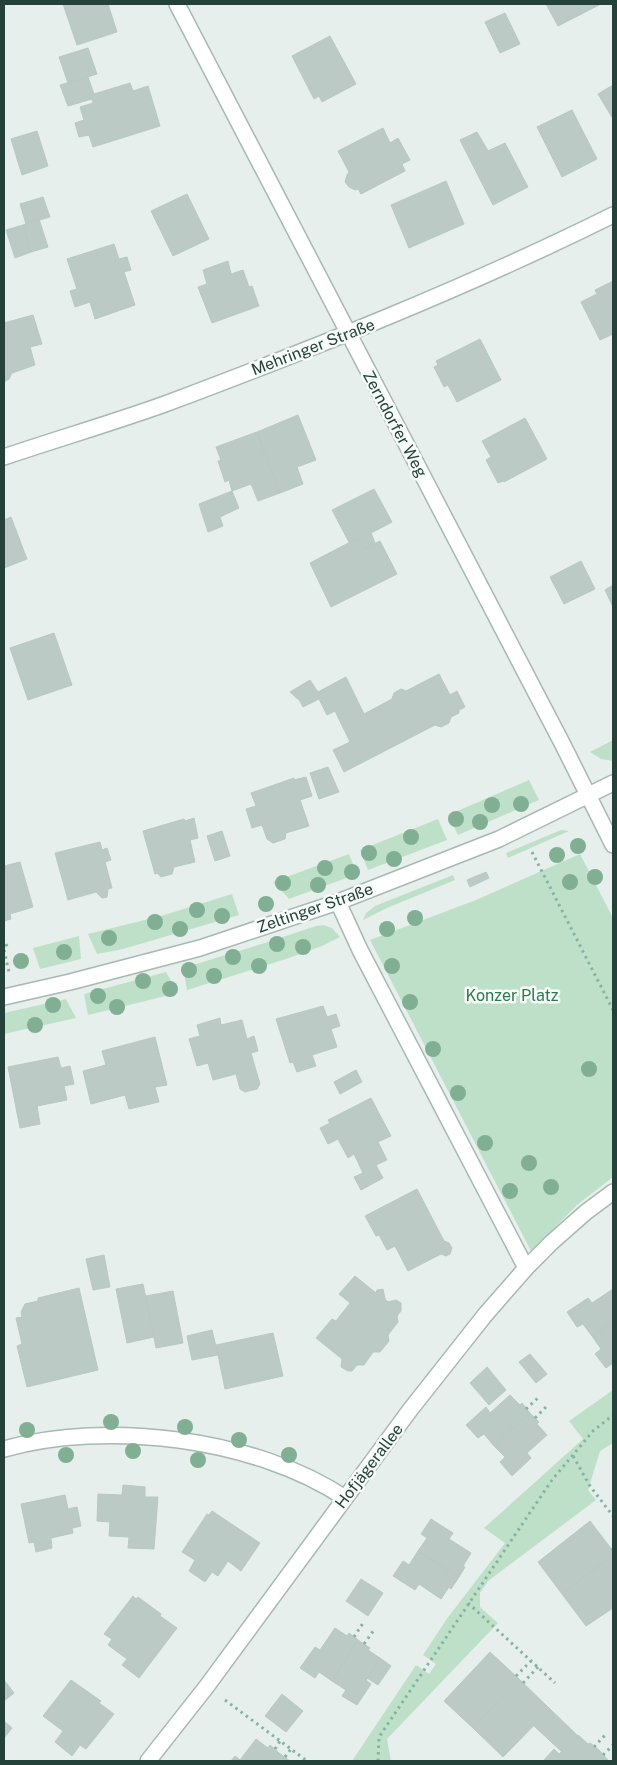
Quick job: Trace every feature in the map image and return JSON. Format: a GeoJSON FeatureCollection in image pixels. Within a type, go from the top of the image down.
{"type":"FeatureCollection","features":[{"type":"Feature","properties":{"kind":"street","name":"Zerndorfer Weg"},"geometry":{"type":"LineString","coordinates":[[176,4],[613,845]]}},
{"type":"Feature","properties":{"kind":"street","name":"Mehringer Straße"},"geometry":{"type":"LineString","coordinates":[[4,457],[163,404],[348,334],[461,287],[613,214]]}},
{"type":"Feature","properties":{"kind":"street","name":"Zeltinger Straße"},"geometry":{"type":"LineString","coordinates":[[4,997],[200,948],[338,902],[499,839],[613,783]]}},
{"type":"Feature","properties":{"kind":"street"},"geometry":{"type":"LineString","coordinates":[[338,902],[360,950],[526,1268]]}},
{"type":"Feature","properties":{"kind":"street","name":"Hofjägerallee"},"geometry":{"type":"LineString","coordinates":[[148,1761],[207,1686],[344,1498],[480,1322],[526,1268],[580,1218],[613,1192]]}},
{"type":"Feature","properties":{"kind":"street"},"geometry":{"type":"LineString","coordinates":[[4,1449],[65,1438],[105,1435],[194,1442],[239,1452],[271,1462],[326,1485],[344,1498]]}},
{"type":"Feature","properties":{"kind":"path"},"geometry":{"type":"LineString","coordinates":[[532,852],[613,1010]]}},
{"type":"Feature","properties":{"kind":"path"},"geometry":{"type":"LineString","coordinates":[[6,944],[8,949]]}},
{"type":"Feature","properties":{"kind":"path"},"geometry":{"type":"LineString","coordinates":[[526,1408],[538,1397]]}},
{"type":"Feature","properties":{"kind":"path"},"geometry":{"type":"LineString","coordinates":[[535,1418],[547,1406]]}},
{"type":"Feature","properties":{"kind":"path"},"geometry":{"type":"LineString","coordinates":[[378,1761],[380,1737],[468,1603],[552,1480],[593,1431],[613,1415]]}},
{"type":"Feature","properties":{"kind":"path"},"geometry":{"type":"LineString","coordinates":[[573,1456],[590,1486],[613,1516]]}},
{"type":"Feature","properties":{"kind":"path"},"geometry":{"type":"LineString","coordinates":[[468,1603],[555,1683]]}},
{"type":"Feature","properties":{"kind":"path"},"geometry":{"type":"LineString","coordinates":[[354,1637],[363,1623]]}},
{"type":"Feature","properties":{"kind":"path"},"geometry":{"type":"LineString","coordinates":[[364,1644],[374,1630]]}},
{"type":"Feature","properties":{"kind":"path"},"geometry":{"type":"LineString","coordinates":[[516,1676],[531,1661]]}},
{"type":"Feature","properties":{"kind":"path"},"geometry":{"type":"LineString","coordinates":[[523,1683],[538,1667]]}},
{"type":"Feature","properties":{"kind":"path"},"geometry":{"type":"LineString","coordinates":[[207,1686],[307,1761]]}},
{"type":"Feature","properties":{"kind":"path"},"geometry":{"type":"LineString","coordinates":[[594,1747],[606,1734]]}},
{"type":"Feature","properties":{"kind":"path"},"geometry":{"type":"LineString","coordinates":[[275,1749],[280,1741]]}},
{"type":"Feature","properties":{"kind":"path"},"geometry":{"type":"LineString","coordinates":[[603,1756],[613,1745]]}},
{"type":"Feature","properties":{"kind":"path"},"geometry":{"type":"LineString","coordinates":[[285,1757],[291,1749]]}},
{"type":"Feature","properties":{"kind":"green space"},"geometry":{"type":"Polygon","coordinates":[[[613,740],[613,761],[601,759],[590,752],[613,740]]]}},
{"type":"Feature","properties":{"kind":"green space"},"geometry":{"type":"Polygon","coordinates":[[[529,780],[539,800],[458,835],[448,815],[529,780]]]}},
{"type":"Feature","properties":{"kind":"green space"},"geometry":{"type":"Polygon","coordinates":[[[438,819],[447,840],[368,870],[360,850],[438,819]]]}},
{"type":"Feature","properties":{"kind":"green space"},"geometry":{"type":"Polygon","coordinates":[[[561,830],[569,831],[508,858],[506,853],[561,830]]]}},
{"type":"Feature","properties":{"kind":"green space"},"geometry":{"type":"Polygon","coordinates":[[[349,854],[357,874],[289,899],[273,882],[349,854]]]}},
{"type":"Feature","properties":{"kind":"green space","name":"Konzer Platz"},"geometry":{"type":"Polygon","coordinates":[[[580,854],[613,918],[613,1177],[577,1205],[531,1251],[370,940],[476,900],[580,854]]]}},
{"type":"Feature","properties":{"kind":"green space"},"geometry":{"type":"Polygon","coordinates":[[[453,875],[455,880],[363,920],[366,913],[375,906],[453,875]]]}},
{"type":"Feature","properties":{"kind":"green space"},"geometry":{"type":"Polygon","coordinates":[[[232,894],[239,915],[123,949],[97,954],[88,934],[161,916],[232,894]]]}},
{"type":"Feature","properties":{"kind":"green space"},"geometry":{"type":"Polygon","coordinates":[[[323,925],[332,928],[340,937],[322,946],[286,959],[187,990],[183,968],[323,925]]]}},
{"type":"Feature","properties":{"kind":"green space"},"geometry":{"type":"Polygon","coordinates":[[[79,936],[81,959],[40,969],[33,948],[79,936]]]}},
{"type":"Feature","properties":{"kind":"green space"},"geometry":{"type":"Polygon","coordinates":[[[166,972],[178,993],[88,1015],[84,994],[166,972]]]}},
{"type":"Feature","properties":{"kind":"green space"},"geometry":{"type":"Polygon","coordinates":[[[66,999],[76,1018],[4,1034],[4,1013],[66,999]]]}},
{"type":"Feature","properties":{"kind":"green space"},"geometry":{"type":"Polygon","coordinates":[[[613,1390],[613,1443],[600,1451],[588,1490],[596,1500],[488,1581],[480,1593],[480,1607],[498,1623],[387,1739],[391,1761],[352,1761],[416,1665],[429,1674],[436,1664],[423,1655],[446,1620],[505,1543],[484,1528],[583,1439],[569,1421],[613,1390]]]}},
{"type":"Feature","properties":{"kind":"building"},"geometry":{"type":"Polygon","coordinates":[[[63,4],[108,4],[117,32],[77,45],[63,4]]]}},
{"type":"Feature","properties":{"kind":"building"},"geometry":{"type":"Polygon","coordinates":[[[546,4],[598,4],[599,5],[558,26],[546,4]]]}},
{"type":"Feature","properties":{"kind":"building"},"geometry":{"type":"Polygon","coordinates":[[[505,13],[520,44],[500,53],[485,22],[505,13]]]}},
{"type":"Feature","properties":{"kind":"building"},"geometry":{"type":"Polygon","coordinates":[[[330,36],[356,84],[322,102],[319,96],[314,99],[292,56],[330,36]]]}},
{"type":"Feature","properties":{"kind":"building"},"geometry":{"type":"Polygon","coordinates":[[[88,48],[97,74],[68,83],[59,57],[88,48]]]}},
{"type":"Feature","properties":{"kind":"building"},"geometry":{"type":"Polygon","coordinates":[[[88,77],[94,94],[130,83],[133,91],[148,86],[160,126],[93,147],[89,135],[79,137],[75,123],[84,120],[80,107],[93,103],[92,99],[68,106],[60,85],[88,77]]]}},
{"type":"Feature","properties":{"kind":"building"},"geometry":{"type":"Polygon","coordinates":[[[613,85],[613,119],[598,94],[613,85]]]}},
{"type":"Feature","properties":{"kind":"building"},"geometry":{"type":"Polygon","coordinates":[[[572,110],[597,159],[562,177],[537,127],[572,110]]]}},
{"type":"Feature","properties":{"kind":"building"},"geometry":{"type":"Polygon","coordinates":[[[383,128],[390,143],[398,138],[410,160],[402,164],[405,171],[361,194],[358,189],[355,190],[349,187],[345,182],[349,172],[338,151],[383,128]]]}},
{"type":"Feature","properties":{"kind":"building"},"geometry":{"type":"Polygon","coordinates":[[[37,131],[48,166],[22,175],[11,139],[37,131]]]}},
{"type":"Feature","properties":{"kind":"building"},"geometry":{"type":"Polygon","coordinates":[[[477,132],[488,151],[505,143],[528,187],[493,205],[460,140],[477,132]]]}},
{"type":"Feature","properties":{"kind":"building"},"geometry":{"type":"Polygon","coordinates":[[[446,181],[464,224],[409,248],[391,205],[446,181]]]}},
{"type":"Feature","properties":{"kind":"building"},"geometry":{"type":"Polygon","coordinates":[[[187,194],[209,239],[173,256],[151,211],[187,194]]]}},
{"type":"Feature","properties":{"kind":"building"},"geometry":{"type":"Polygon","coordinates":[[[43,197],[50,217],[26,224],[20,204],[43,197]]]}},
{"type":"Feature","properties":{"kind":"building"},"geometry":{"type":"Polygon","coordinates":[[[39,219],[48,247],[31,252],[23,225],[39,219]]]}},
{"type":"Feature","properties":{"kind":"building"},"geometry":{"type":"Polygon","coordinates":[[[23,225],[31,252],[15,258],[6,230],[23,225]]]}},
{"type":"Feature","properties":{"kind":"building"},"geometry":{"type":"Polygon","coordinates":[[[114,244],[119,259],[127,257],[131,270],[124,272],[135,305],[95,319],[90,302],[75,307],[70,291],[77,289],[67,259],[114,244]]]}},
{"type":"Feature","properties":{"kind":"building"},"geometry":{"type":"Polygon","coordinates":[[[228,261],[231,274],[243,270],[249,287],[252,286],[259,306],[212,323],[198,287],[207,284],[203,270],[228,261]]]}},
{"type":"Feature","properties":{"kind":"building"},"geometry":{"type":"Polygon","coordinates":[[[613,281],[613,334],[600,340],[581,302],[597,294],[595,290],[613,281]]]}},
{"type":"Feature","properties":{"kind":"building"},"geometry":{"type":"Polygon","coordinates":[[[33,315],[42,344],[30,347],[35,365],[12,373],[9,379],[4,382],[4,323],[33,315]]]}},
{"type":"Feature","properties":{"kind":"building"},"geometry":{"type":"Polygon","coordinates":[[[480,339],[501,380],[457,402],[448,385],[444,387],[434,367],[438,365],[436,361],[480,339]]]}},
{"type":"Feature","properties":{"kind":"building"},"geometry":{"type":"Polygon","coordinates":[[[298,415],[316,460],[297,467],[303,484],[280,493],[257,432],[298,415]]]}},
{"type":"Feature","properties":{"kind":"building"},"geometry":{"type":"Polygon","coordinates":[[[525,418],[547,459],[504,482],[498,483],[486,460],[491,457],[482,441],[525,418]]]}},
{"type":"Feature","properties":{"kind":"building"},"geometry":{"type":"Polygon","coordinates":[[[257,432],[280,493],[258,501],[251,484],[232,491],[229,480],[225,482],[218,461],[221,460],[216,447],[257,432]]]}},
{"type":"Feature","properties":{"kind":"building"},"geometry":{"type":"Polygon","coordinates":[[[374,489],[392,522],[371,533],[375,543],[364,549],[358,538],[349,542],[332,510],[374,489]]]}},
{"type":"Feature","properties":{"kind":"building"},"geometry":{"type":"Polygon","coordinates":[[[232,491],[239,508],[220,517],[223,526],[208,532],[199,504],[232,491]]]}},
{"type":"Feature","properties":{"kind":"building"},"geometry":{"type":"Polygon","coordinates":[[[11,517],[27,559],[4,568],[4,520],[11,517]]]}},
{"type":"Feature","properties":{"kind":"building"},"geometry":{"type":"Polygon","coordinates":[[[358,538],[364,549],[380,541],[397,574],[331,607],[310,563],[358,538]]]}},
{"type":"Feature","properties":{"kind":"building"},"geometry":{"type":"Polygon","coordinates":[[[581,561],[595,589],[564,604],[550,577],[581,561]]]}},
{"type":"Feature","properties":{"kind":"building"},"geometry":{"type":"Polygon","coordinates":[[[613,585],[613,607],[605,590],[613,585]]]}},
{"type":"Feature","properties":{"kind":"building"},"geometry":{"type":"Polygon","coordinates":[[[54,633],[72,685],[28,700],[10,648],[54,633]]]}},
{"type":"Feature","properties":{"kind":"building"},"geometry":{"type":"Polygon","coordinates":[[[439,674],[450,695],[457,691],[465,707],[451,717],[449,723],[441,727],[435,725],[344,772],[333,750],[350,742],[335,711],[327,715],[319,699],[303,707],[300,701],[290,692],[310,680],[318,692],[346,677],[364,714],[392,699],[394,693],[401,689],[406,691],[439,674]]]}},
{"type":"Feature","properties":{"kind":"building"},"geometry":{"type":"Polygon","coordinates":[[[328,767],[339,792],[319,799],[310,773],[328,767]]]}},
{"type":"Feature","properties":{"kind":"building"},"geometry":{"type":"Polygon","coordinates":[[[306,777],[312,796],[300,800],[309,826],[286,833],[285,839],[273,843],[267,839],[262,825],[252,828],[246,809],[256,806],[251,793],[294,778],[294,780],[306,777]]]}},
{"type":"Feature","properties":{"kind":"building"},"geometry":{"type":"Polygon","coordinates":[[[194,818],[198,838],[190,840],[195,862],[174,867],[172,874],[161,877],[157,873],[155,874],[143,831],[184,819],[185,821],[194,818]]]}},
{"type":"Feature","properties":{"kind":"building"},"geometry":{"type":"Polygon","coordinates":[[[222,831],[230,856],[215,861],[207,836],[222,831]]]}},
{"type":"Feature","properties":{"kind":"building"},"geometry":{"type":"Polygon","coordinates":[[[100,842],[102,850],[107,848],[111,860],[105,862],[112,888],[108,889],[107,897],[102,898],[96,892],[68,900],[55,853],[100,842]]]}},
{"type":"Feature","properties":{"kind":"building"},"geometry":{"type":"Polygon","coordinates":[[[20,862],[33,907],[10,914],[11,919],[4,921],[4,866],[20,862]]]}},
{"type":"Feature","properties":{"kind":"building"},"geometry":{"type":"Polygon","coordinates":[[[486,872],[489,878],[470,887],[467,880],[486,872]]]}},
{"type":"Feature","properties":{"kind":"building"},"geometry":{"type":"Polygon","coordinates":[[[323,1006],[327,1017],[336,1014],[340,1026],[331,1029],[337,1047],[312,1055],[316,1066],[297,1072],[293,1062],[290,1063],[276,1019],[323,1006]]]}},
{"type":"Feature","properties":{"kind":"building"},"geometry":{"type":"Polygon","coordinates":[[[220,1018],[221,1025],[242,1020],[247,1039],[254,1036],[258,1051],[251,1053],[260,1084],[257,1089],[245,1092],[240,1089],[236,1074],[213,1080],[208,1063],[197,1066],[189,1039],[200,1036],[197,1025],[220,1018]]]}},
{"type":"Feature","properties":{"kind":"building"},"geometry":{"type":"Polygon","coordinates":[[[155,1037],[167,1085],[155,1087],[159,1102],[129,1109],[125,1095],[91,1104],[83,1071],[106,1065],[102,1051],[155,1037]]]}},
{"type":"Feature","properties":{"kind":"building"},"geometry":{"type":"Polygon","coordinates":[[[58,1057],[61,1068],[70,1066],[74,1084],[64,1086],[67,1100],[37,1106],[40,1124],[20,1128],[8,1067],[58,1057]]]}},
{"type":"Feature","properties":{"kind":"building"},"geometry":{"type":"Polygon","coordinates":[[[356,1070],[362,1082],[340,1094],[334,1082],[356,1070]]]}},
{"type":"Feature","properties":{"kind":"building"},"geometry":{"type":"Polygon","coordinates":[[[371,1098],[391,1136],[378,1142],[387,1160],[376,1165],[383,1178],[361,1190],[354,1177],[363,1173],[354,1154],[348,1158],[338,1139],[328,1144],[320,1128],[330,1123],[328,1120],[371,1098]]]}},
{"type":"Feature","properties":{"kind":"building"},"geometry":{"type":"Polygon","coordinates":[[[417,1189],[444,1241],[449,1243],[452,1248],[450,1254],[446,1256],[441,1254],[408,1271],[395,1246],[387,1250],[379,1235],[376,1236],[365,1216],[417,1189]]]}},
{"type":"Feature","properties":{"kind":"building"},"geometry":{"type":"Polygon","coordinates":[[[104,1255],[110,1287],[93,1290],[86,1259],[104,1255]]]}},
{"type":"Feature","properties":{"kind":"building"},"geometry":{"type":"Polygon","coordinates":[[[355,1276],[376,1293],[377,1290],[383,1289],[385,1299],[388,1302],[396,1300],[401,1303],[401,1311],[397,1316],[398,1322],[388,1335],[389,1341],[380,1352],[373,1352],[364,1365],[357,1365],[352,1371],[348,1371],[341,1367],[342,1359],[316,1338],[332,1319],[336,1321],[350,1303],[339,1294],[355,1276]]]}},
{"type":"Feature","properties":{"kind":"building"},"geometry":{"type":"Polygon","coordinates":[[[143,1284],[154,1337],[127,1343],[116,1289],[143,1284]]]}},
{"type":"Feature","properties":{"kind":"building"},"geometry":{"type":"Polygon","coordinates":[[[79,1288],[98,1370],[27,1387],[17,1346],[22,1344],[16,1318],[22,1317],[21,1312],[25,1304],[38,1301],[38,1298],[79,1288]]]}},
{"type":"Feature","properties":{"kind":"building"},"geometry":{"type":"Polygon","coordinates":[[[613,1289],[613,1321],[592,1336],[583,1324],[577,1327],[567,1312],[588,1298],[592,1303],[613,1289]]]}},
{"type":"Feature","properties":{"kind":"building"},"geometry":{"type":"Polygon","coordinates":[[[173,1291],[183,1343],[156,1348],[146,1296],[173,1291]]]}},
{"type":"Feature","properties":{"kind":"building"},"geometry":{"type":"Polygon","coordinates":[[[613,1321],[613,1363],[606,1368],[595,1354],[601,1349],[592,1336],[613,1321]]]}},
{"type":"Feature","properties":{"kind":"building"},"geometry":{"type":"Polygon","coordinates":[[[212,1330],[218,1355],[192,1360],[187,1336],[212,1330]]]}},
{"type":"Feature","properties":{"kind":"building"},"geometry":{"type":"Polygon","coordinates":[[[273,1333],[283,1376],[225,1389],[216,1345],[273,1333]]]}},
{"type":"Feature","properties":{"kind":"building"},"geometry":{"type":"Polygon","coordinates":[[[530,1354],[547,1374],[536,1383],[519,1362],[530,1354]]]}},
{"type":"Feature","properties":{"kind":"building"},"geometry":{"type":"Polygon","coordinates":[[[487,1367],[506,1390],[489,1405],[470,1383],[487,1367]]]}},
{"type":"Feature","properties":{"kind":"building"},"geometry":{"type":"Polygon","coordinates":[[[510,1395],[520,1405],[522,1403],[530,1413],[494,1446],[484,1434],[478,1438],[466,1425],[486,1407],[490,1413],[510,1395]]]}},
{"type":"Feature","properties":{"kind":"building"},"geometry":{"type":"Polygon","coordinates":[[[530,1413],[539,1422],[537,1424],[547,1435],[527,1453],[531,1458],[512,1476],[500,1462],[505,1457],[494,1446],[530,1413]]]}},
{"type":"Feature","properties":{"kind":"building"},"geometry":{"type":"Polygon","coordinates":[[[123,1485],[145,1487],[145,1497],[158,1497],[154,1549],[128,1548],[129,1537],[109,1536],[110,1522],[97,1521],[98,1494],[122,1495],[123,1485]]]}},
{"type":"Feature","properties":{"kind":"building"},"geometry":{"type":"Polygon","coordinates":[[[65,1495],[68,1509],[77,1507],[81,1526],[72,1528],[73,1533],[51,1538],[52,1548],[36,1552],[34,1542],[29,1543],[21,1504],[65,1495]]]}},
{"type":"Feature","properties":{"kind":"building"},"geometry":{"type":"Polygon","coordinates":[[[212,1511],[260,1543],[241,1571],[228,1561],[218,1576],[212,1572],[205,1582],[189,1571],[195,1560],[182,1552],[207,1514],[209,1515],[212,1511]]]}},
{"type":"Feature","properties":{"kind":"building"},"geometry":{"type":"Polygon","coordinates":[[[431,1519],[453,1533],[449,1539],[471,1553],[459,1577],[418,1551],[427,1538],[421,1534],[431,1519]]]}},
{"type":"Feature","properties":{"kind":"building"},"geometry":{"type":"Polygon","coordinates":[[[590,1521],[613,1551],[613,1555],[562,1594],[538,1562],[590,1521]]]}},
{"type":"Feature","properties":{"kind":"building"},"geometry":{"type":"Polygon","coordinates":[[[418,1551],[459,1577],[441,1599],[419,1584],[415,1590],[393,1576],[403,1561],[409,1565],[418,1551]]]}},
{"type":"Feature","properties":{"kind":"building"},"geometry":{"type":"Polygon","coordinates":[[[613,1555],[613,1608],[586,1626],[562,1594],[613,1555]]]}},
{"type":"Feature","properties":{"kind":"building"},"geometry":{"type":"Polygon","coordinates":[[[361,1579],[383,1593],[368,1616],[346,1601],[361,1579]]]}},
{"type":"Feature","properties":{"kind":"building"},"geometry":{"type":"Polygon","coordinates":[[[133,1596],[136,1599],[138,1597],[177,1628],[139,1678],[122,1665],[127,1659],[108,1645],[112,1639],[104,1634],[133,1596]]]}},
{"type":"Feature","properties":{"kind":"building"},"geometry":{"type":"Polygon","coordinates":[[[335,1628],[347,1636],[349,1633],[358,1640],[332,1681],[319,1672],[315,1678],[300,1668],[315,1647],[320,1650],[335,1628]]]}},
{"type":"Feature","properties":{"kind":"building"},"geometry":{"type":"Polygon","coordinates":[[[358,1640],[380,1658],[366,1680],[371,1684],[357,1705],[342,1696],[346,1690],[332,1681],[358,1640]]]}},
{"type":"Feature","properties":{"kind":"building"},"geometry":{"type":"Polygon","coordinates":[[[490,1652],[519,1679],[473,1728],[444,1701],[490,1652]]]}},
{"type":"Feature","properties":{"kind":"building"},"geometry":{"type":"Polygon","coordinates":[[[380,1658],[391,1666],[378,1685],[367,1678],[380,1658]]]}},
{"type":"Feature","properties":{"kind":"building"},"geometry":{"type":"Polygon","coordinates":[[[519,1679],[550,1709],[503,1757],[473,1728],[519,1679]]]}},
{"type":"Feature","properties":{"kind":"building"},"geometry":{"type":"Polygon","coordinates":[[[4,1680],[14,1693],[4,1701],[4,1680]]]}},
{"type":"Feature","properties":{"kind":"building"},"geometry":{"type":"Polygon","coordinates":[[[71,1680],[101,1701],[99,1703],[114,1714],[86,1749],[80,1745],[72,1756],[55,1742],[63,1731],[43,1716],[71,1680]]]}},
{"type":"Feature","properties":{"kind":"building"},"geometry":{"type":"Polygon","coordinates":[[[282,1694],[303,1711],[286,1732],[265,1716],[282,1694]]]}},
{"type":"Feature","properties":{"kind":"building"},"geometry":{"type":"Polygon","coordinates":[[[550,1709],[577,1735],[562,1752],[534,1726],[550,1709]]]}},
{"type":"Feature","properties":{"kind":"building"},"geometry":{"type":"Polygon","coordinates":[[[4,1721],[12,1728],[4,1738],[4,1721]]]}},
{"type":"Feature","properties":{"kind":"building"},"geometry":{"type":"Polygon","coordinates":[[[578,1735],[588,1744],[590,1743],[599,1750],[588,1761],[543,1761],[554,1749],[559,1754],[578,1735]]]}},
{"type":"Feature","properties":{"kind":"building"},"geometry":{"type":"Polygon","coordinates":[[[256,1739],[268,1748],[270,1745],[279,1753],[273,1761],[231,1761],[235,1756],[240,1760],[256,1739]]]}},
{"type":"Feature","properties":{"kind":"building"},"geometry":{"type":"Polygon","coordinates":[[[599,1750],[608,1760],[588,1761],[599,1750]]]}},
{"type":"Feature","properties":{"kind":"building"},"geometry":{"type":"Polygon","coordinates":[[[279,1753],[290,1761],[273,1761],[279,1753]]]}}]}
